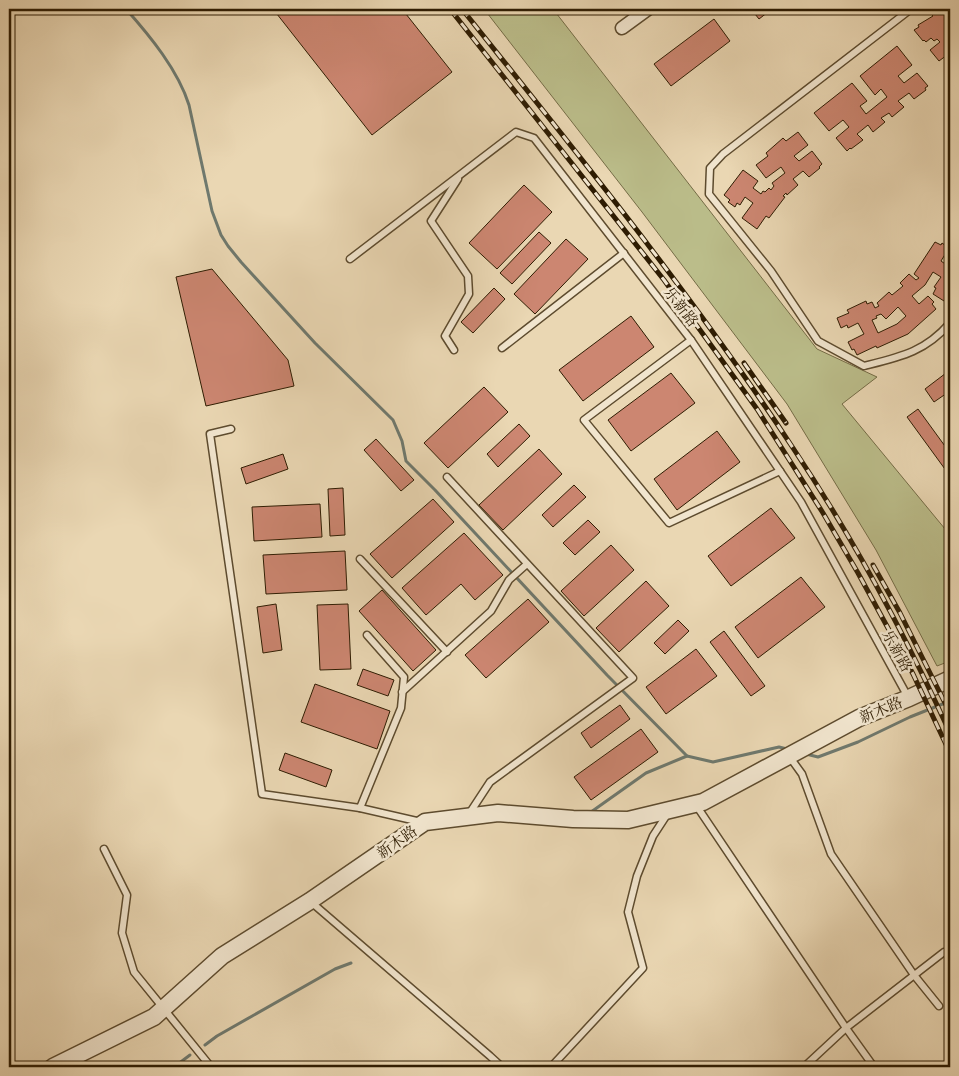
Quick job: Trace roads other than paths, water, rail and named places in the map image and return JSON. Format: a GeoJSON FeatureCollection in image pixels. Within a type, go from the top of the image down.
{"type":"FeatureCollection","features":[{"type":"Feature","properties":{"kind":"street"},"geometry":{"type":"LineString","coordinates":[[622,28],[648,9]]}},
{"type":"Feature","properties":{"kind":"street","name":"新木路"},"geometry":{"type":"LineString","coordinates":[[54,1067],[154,1017],[222,956],[310,901],[425,822],[498,813],[573,819],[628,820],[696,804],[859,718],[950,680]]}},
{"type":"Feature","properties":{"kind":"lane"},"geometry":{"type":"LineString","coordinates":[[911,9],[723,154],[710,168],[709,194],[771,271],[818,341],[864,366],[902,357],[914,351],[936,337],[950,322]]}},
{"type":"Feature","properties":{"kind":"lane","name":"乐新路"},"geometry":{"type":"LineString","coordinates":[[350,259],[516,132],[534,138],[691,340],[801,502],[909,698]]}},
{"type":"Feature","properties":{"kind":"lane"},"geometry":{"type":"LineString","coordinates":[[454,350],[445,336],[468,294],[468,276],[432,221],[462,174]]}},
{"type":"Feature","properties":{"kind":"lane"},"geometry":{"type":"LineString","coordinates":[[502,348],[624,253]]}},
{"type":"Feature","properties":{"kind":"lane"},"geometry":{"type":"LineString","coordinates":[[691,340],[584,420],[669,523],[780,471]]}},
{"type":"Feature","properties":{"kind":"lane"},"geometry":{"type":"LineString","coordinates":[[231,428],[210,434],[262,794],[360,808],[425,822]]}},
{"type":"Feature","properties":{"kind":"lane"},"geometry":{"type":"LineString","coordinates":[[447,477],[634,678],[490,782],[467,817]]}},
{"type":"Feature","properties":{"kind":"lane"},"geometry":{"type":"LineString","coordinates":[[360,559],[447,652]]}},
{"type":"Feature","properties":{"kind":"lane"},"geometry":{"type":"LineString","coordinates":[[402,692],[491,611],[508,580],[527,564]]}},
{"type":"Feature","properties":{"kind":"lane"},"geometry":{"type":"LineString","coordinates":[[360,808],[401,708],[404,677],[367,634]]}},
{"type":"Feature","properties":{"kind":"lane"},"geometry":{"type":"LineString","coordinates":[[788,755],[802,774],[831,854],[914,975],[939,1006]]}},
{"type":"Feature","properties":{"kind":"lane"},"geometry":{"type":"LineString","coordinates":[[696,804],[874,1067]]}},
{"type":"Feature","properties":{"kind":"lane"},"geometry":{"type":"LineString","coordinates":[[551,1067],[643,968],[628,912],[637,876],[653,836],[670,810]]}},
{"type":"Feature","properties":{"kind":"lane"},"geometry":{"type":"LineString","coordinates":[[104,850],[127,895],[122,933],[134,972],[211,1067]]}},
{"type":"Feature","properties":{"kind":"lane"},"geometry":{"type":"LineString","coordinates":[[310,901],[502,1067]]}},
{"type":"Feature","properties":{"kind":"lane"},"geometry":{"type":"LineString","coordinates":[[804,1067],[846,1028],[944,952]]}},
{"type":"Feature","properties":{"kind":"waterway"},"geometry":{"type":"LineString","coordinates":[[126,9],[171,66],[184,92],[189,105],[212,211],[221,235],[241,262],[315,343],[393,420],[402,441],[406,461],[607,675],[687,756],[713,762],[779,747],[787,749]]}},
{"type":"Feature","properties":{"kind":"waterway"},"geometry":{"type":"LineString","coordinates":[[806,754],[818,757],[858,742],[910,717],[950,701]]}},
{"type":"Feature","properties":{"kind":"waterway"},"geometry":{"type":"LineString","coordinates":[[591,812],[646,773],[687,756]]}},
{"type":"Feature","properties":{"kind":"waterway"},"geometry":{"type":"LineString","coordinates":[[205,1045],[217,1036],[335,969],[351,963]]}},
{"type":"Feature","properties":{"kind":"waterway"},"geometry":{"type":"LineString","coordinates":[[174,1067],[190,1055]]}},
{"type":"Feature","properties":{"kind":"railway"},"geometry":{"type":"LineString","coordinates":[[450,9],[664,280],[757,409],[823,513],[858,573],[913,674],[950,753]]}},
{"type":"Feature","properties":{"kind":"railway"},"geometry":{"type":"LineString","coordinates":[[462,9],[548,116],[674,279],[793,448],[837,517],[877,587],[915,659],[950,733]]}},
{"type":"Feature","properties":{"kind":"railway"},"geometry":{"type":"LineString","coordinates":[[744,363],[786,423]]}},
{"type":"Feature","properties":{"kind":"railway"},"geometry":{"type":"LineString","coordinates":[[873,565],[900,613],[950,713]]}}]}
